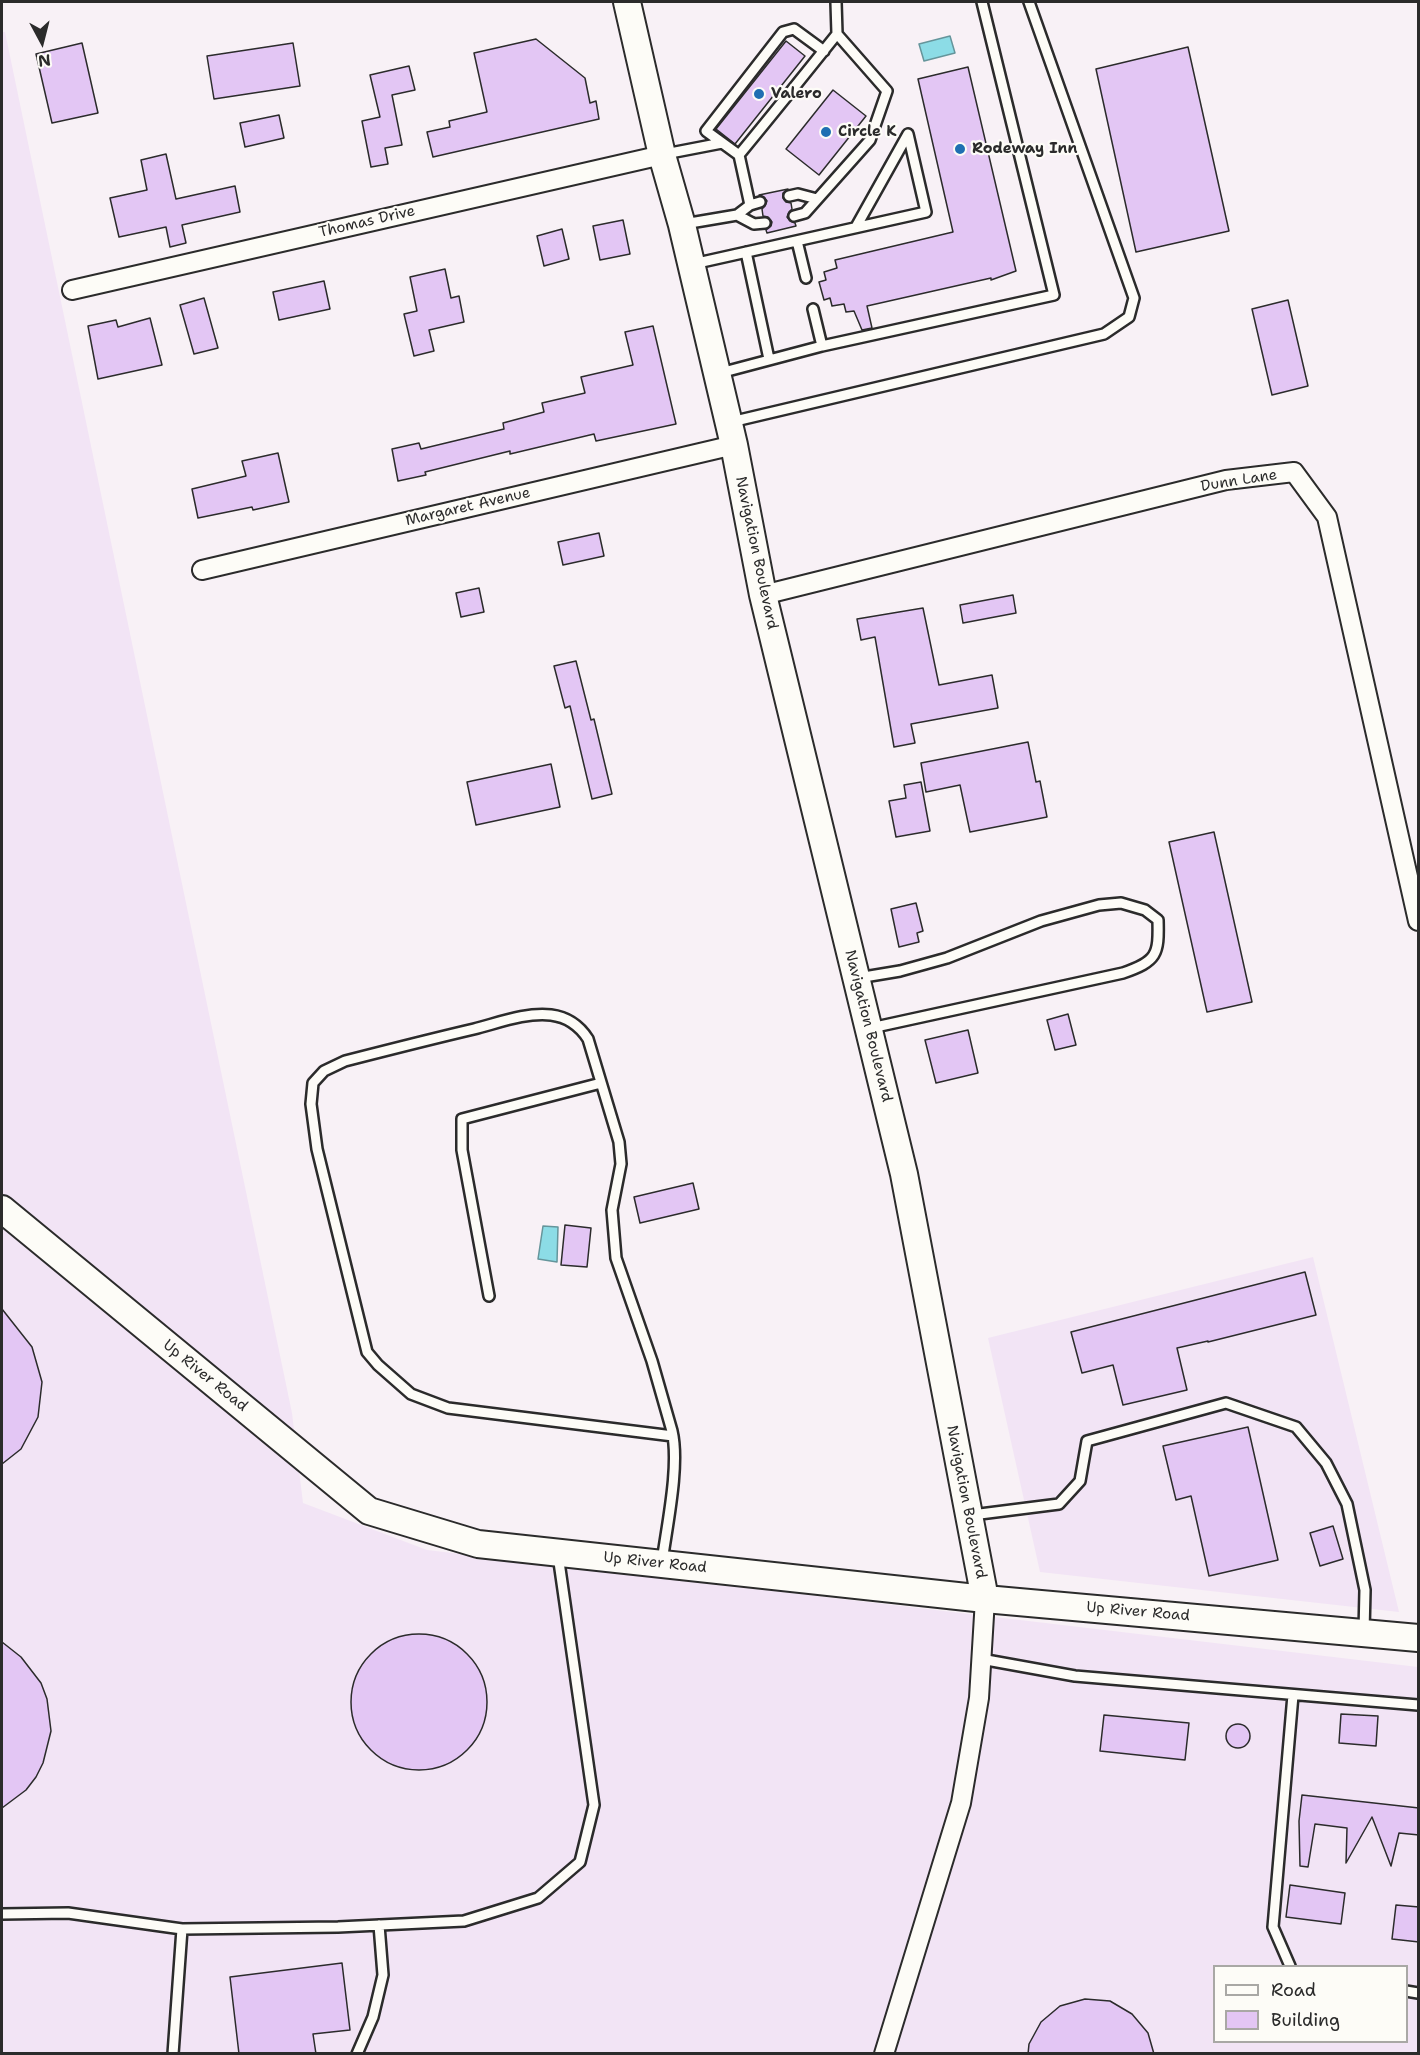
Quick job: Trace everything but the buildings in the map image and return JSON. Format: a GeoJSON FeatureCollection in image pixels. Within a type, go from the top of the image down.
{"type":"FeatureCollection","features":[{"type":"Feature","properties":{"kind":"street","name":"Navigation Boulevard"},"geometry":{"type":"LineString","coordinates":[[627,2],[731,434],[763,595],[904,1174],[984,1599],[979,1698],[961,1803],[884,2054]]}},
{"type":"Feature","properties":{"kind":"street","name":"Thomas Drive"},"geometry":{"type":"LineString","coordinates":[[72,290],[662,155]]}},
{"type":"Feature","properties":{"kind":"street","name":"Margaret Avenue"},"geometry":{"type":"LineString","coordinates":[[202,570],[731,434]]}},
{"type":"Feature","properties":{"kind":"street","name":"Dunn Lane"},"geometry":{"type":"LineString","coordinates":[[763,595],[1226,480],[1294,472],[1327,517],[1419,921]]}},
{"type":"Feature","properties":{"kind":"street","name":"Up River Road"},"geometry":{"type":"LineString","coordinates":[[2,1209],[369,1510],[478,1544],[984,1599],[1419,1638]]}},
{"type":"Feature","properties":{"kind":"lane"},"geometry":{"type":"LineString","coordinates":[[750,205],[739,155],[754,128],[772,114],[837,34],[836,2]]}},
{"type":"Feature","properties":{"kind":"lane"},"geometry":{"type":"LineString","coordinates":[[717,374],[822,346],[1054,295],[982,2]]}},
{"type":"Feature","properties":{"kind":"lane"},"geometry":{"type":"LineString","coordinates":[[731,434],[1104,334],[1129,317],[1134,298],[1029,2]]}},
{"type":"Feature","properties":{"kind":"lane"},"geometry":{"type":"LineString","coordinates":[[739,155],[706,131],[742,91],[769,56],[783,32],[794,29],[824,51]]}},
{"type":"Feature","properties":{"kind":"lane"},"geometry":{"type":"LineString","coordinates":[[794,216],[805,213],[870,140],[887,91],[837,34]]}},
{"type":"Feature","properties":{"kind":"lane"},"geometry":{"type":"LineString","coordinates":[[791,74],[800,81]]}},
{"type":"Feature","properties":{"kind":"lane"},"geometry":{"type":"LineString","coordinates":[[777,91],[786,98]]}},
{"type":"Feature","properties":{"kind":"lane"},"geometry":{"type":"LineString","coordinates":[[764,107],[772,114]]}},
{"type":"Feature","properties":{"kind":"lane"},"geometry":{"type":"LineString","coordinates":[[690,265],[926,212],[908,134],[856,227]]}},
{"type":"Feature","properties":{"kind":"lane"},"geometry":{"type":"LineString","coordinates":[[662,155],[722,143]]}},
{"type":"Feature","properties":{"kind":"lane"},"geometry":{"type":"LineString","coordinates":[[789,196],[798,194],[817,199]]}},
{"type":"Feature","properties":{"kind":"lane"},"geometry":{"type":"LineString","coordinates":[[682,225],[737,215],[750,205],[760,202]]}},
{"type":"Feature","properties":{"kind":"lane"},"geometry":{"type":"LineString","coordinates":[[737,215],[754,224],[765,223]]}},
{"type":"Feature","properties":{"kind":"lane"},"geometry":{"type":"LineString","coordinates":[[797,241],[806,278]]}},
{"type":"Feature","properties":{"kind":"lane"},"geometry":{"type":"LineString","coordinates":[[746,252],[769,359]]}},
{"type":"Feature","properties":{"kind":"lane"},"geometry":{"type":"LineString","coordinates":[[813,309],[822,346]]}},
{"type":"Feature","properties":{"kind":"lane"},"geometry":{"type":"LineString","coordinates":[[856,978],[900,971],[947,958],[1041,921],[1099,905],[1121,903],[1145,910],[1158,920],[1158,943],[1153,957],[1142,966],[1123,973],[868,1029]]}},
{"type":"Feature","properties":{"kind":"lane"},"geometry":{"type":"LineString","coordinates":[[662,1564],[674,1468],[673,1436],[652,1361],[616,1258],[612,1210],[621,1164],[619,1142],[588,1039],[580,1027],[552,1015],[538,1014],[345,1061],[324,1071],[313,1083],[311,1104],[317,1149],[367,1352],[378,1365],[411,1394],[448,1408],[673,1436]]}},
{"type":"Feature","properties":{"kind":"lane"},"geometry":{"type":"LineString","coordinates":[[489,1296],[462,1150],[462,1119],[601,1083]]}},
{"type":"Feature","properties":{"kind":"lane"},"geometry":{"type":"LineString","coordinates":[[969,1515],[1059,1504],[1080,1481],[1087,1441],[1226,1403],[1294,1426],[1326,1463],[1347,1504],[1365,1590],[1364,1632]]}},
{"type":"Feature","properties":{"kind":"lane"},"geometry":{"type":"LineString","coordinates":[[2,1914],[68,1913],[182,1929],[379,1925],[464,1922],[538,1898],[580,1862],[594,1805],[557,1552]]}},
{"type":"Feature","properties":{"kind":"lane"},"geometry":{"type":"LineString","coordinates":[[981,1659],[1075,1676],[1419,1705]]}},
{"type":"Feature","properties":{"kind":"lane"},"geometry":{"type":"LineString","coordinates":[[1290,1965],[1273,1926],[1293,1695]]}},
{"type":"Feature","properties":{"kind":"lane"},"geometry":{"type":"LineString","coordinates":[[357,2054],[373,2017],[382,1975],[379,1925]]}},
{"type":"Feature","properties":{"kind":"lane"},"geometry":{"type":"LineString","coordinates":[[173,2054],[182,1929]]}},
{"type":"Feature","properties":{"kind":"shaded area"},"geometry":{"type":"Polygon","coordinates":[[[2,32],[5,32],[292,1413],[303,1503],[427,1550],[1418,1667],[1418,2053],[2,2053],[2,32]]]}},
{"type":"Feature","properties":{"kind":"shaded area"},"geometry":{"type":"Polygon","coordinates":[[[1313,1257],[1399,1612],[1040,1572],[988,1338],[1313,1257]]]}},
{"type":"Feature","properties":{"kind":"water"},"geometry":{"type":"Polygon","coordinates":[[[950,36],[955,53],[924,61],[919,44],[950,36]]]}},
{"type":"Feature","properties":{"kind":"water"},"geometry":{"type":"Polygon","coordinates":[[[543,1226],[558,1227],[557,1262],[538,1259],[543,1226]]]}},
{"type":"Feature","properties":{"kind":"place","name":"Valero"},"geometry":{"type":"Point","coordinates":[759,94]}},
{"type":"Feature","properties":{"kind":"place","name":"Circle K"},"geometry":{"type":"Point","coordinates":[826,132]}},
{"type":"Feature","properties":{"kind":"place","name":"Rodeway Inn"},"geometry":{"type":"Point","coordinates":[960,149]}}]}
